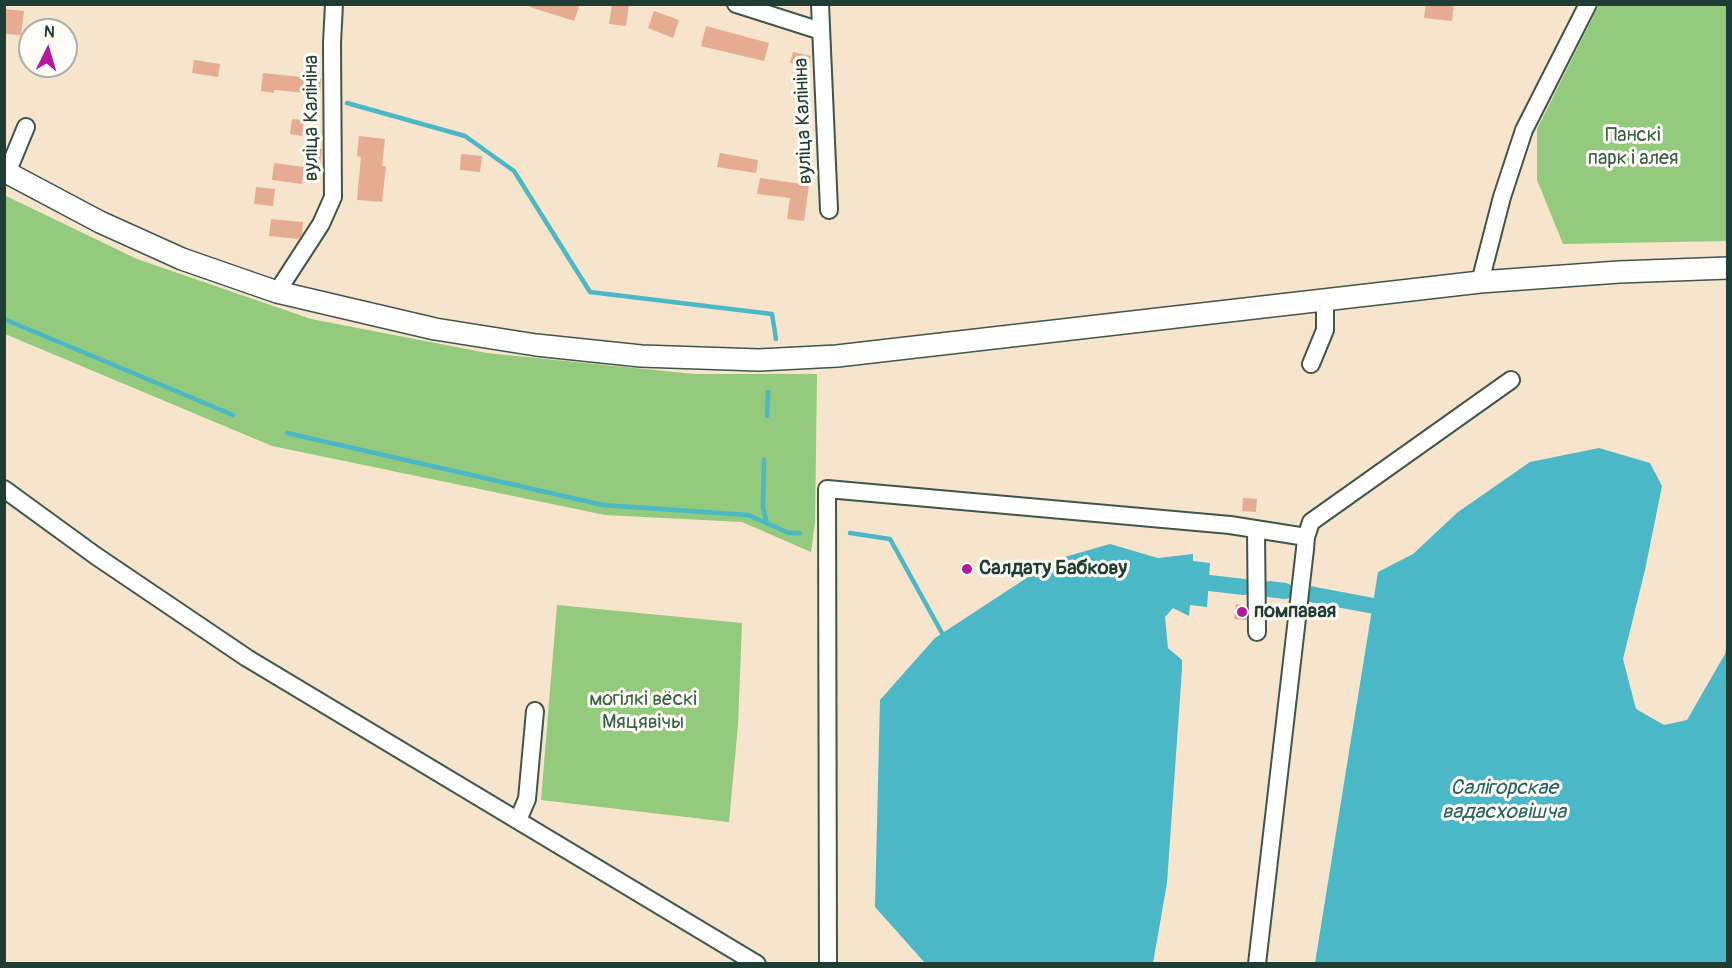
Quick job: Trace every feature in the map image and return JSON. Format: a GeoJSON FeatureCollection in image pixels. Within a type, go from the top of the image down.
{"type":"FeatureCollection","features":[{"type":"Feature","properties":{"kind":"main road"},"geometry":{"type":"LineString","coordinates":[[6,172],[100,222],[182,258],[277,292],[435,329],[536,345],[640,356],[759,360],[837,356],[1480,282],[1619,272],[1728,268]]}},
{"type":"Feature","properties":{"kind":"street","name":"вуліца Калініна"},"geometry":{"type":"LineString","coordinates":[[277,292],[321,224],[333,197],[334,4]]}},
{"type":"Feature","properties":{"kind":"street","name":"вуліца Калініна"},"geometry":{"type":"LineString","coordinates":[[736,4],[821,31]]}},
{"type":"Feature","properties":{"kind":"street","name":"вуліца Калініна"},"geometry":{"type":"LineString","coordinates":[[820,4],[829,210]]}},
{"type":"Feature","properties":{"kind":"street"},"geometry":{"type":"LineString","coordinates":[[1480,282],[1502,197],[1524,129],[1588,4]]}},
{"type":"Feature","properties":{"kind":"street"},"geometry":{"type":"LineString","coordinates":[[6,172],[26,127]]}},
{"type":"Feature","properties":{"kind":"street"},"geometry":{"type":"LineString","coordinates":[[1311,364],[1325,330],[1325,299]]}},
{"type":"Feature","properties":{"kind":"street"},"geometry":{"type":"LineString","coordinates":[[1257,963],[1305,537],[1311,522],[1511,380]]}},
{"type":"Feature","properties":{"kind":"street"},"geometry":{"type":"LineString","coordinates":[[4,489],[96,556],[247,658],[757,963]]}},
{"type":"Feature","properties":{"kind":"street"},"geometry":{"type":"LineString","coordinates":[[828,963],[827,489],[1230,525],[1305,537]]}},
{"type":"Feature","properties":{"kind":"street"},"geometry":{"type":"LineString","coordinates":[[1256,530],[1257,632]]}},
{"type":"Feature","properties":{"kind":"street"},"geometry":{"type":"LineString","coordinates":[[518,820],[527,799],[535,711]]}},
{"type":"Feature","properties":{"kind":"green space","name":"Панскі парк і алея"},"geometry":{"type":"Polygon","coordinates":[[[1599,5],[1727,5],[1727,241],[1563,244],[1537,180],[1537,129],[1599,5]]]}},
{"type":"Feature","properties":{"kind":"green space"},"geometry":{"type":"Polygon","coordinates":[[[4,195],[137,259],[311,319],[487,353],[694,374],[817,374],[815,523],[811,552],[742,522],[605,515],[272,446],[5,334],[4,195]]]}},
{"type":"Feature","properties":{"kind":"green space","name":"могілкі вёскі Мяцявічы"},"geometry":{"type":"Polygon","coordinates":[[[557,605],[742,623],[738,725],[729,822],[541,800],[557,605]]]}},
{"type":"Feature","properties":{"kind":"water","name":"Салігорскае вадасховішча"},"geometry":{"type":"Polygon","coordinates":[[[1599,448],[1650,463],[1662,486],[1645,570],[1623,659],[1636,709],[1664,725],[1687,720],[1725,654],[1727,645],[1727,963],[1315,963],[1378,572],[1413,554],[1458,512],[1530,462],[1599,448]]]}},
{"type":"Feature","properties":{"kind":"water"},"geometry":{"type":"Polygon","coordinates":[[[1110,544],[1158,558],[1193,554],[1193,561],[1210,563],[1207,607],[1190,605],[1189,616],[1173,608],[1165,617],[1168,648],[1182,660],[1182,669],[1167,883],[1153,963],[925,963],[875,907],[880,700],[935,638],[1054,560],[1110,544]]]}},
{"type":"Feature","properties":{"kind":"building"},"geometry":{"type":"Polygon","coordinates":[[[531,4],[580,4],[574,21],[530,7],[531,4]]]}},
{"type":"Feature","properties":{"kind":"building"},"geometry":{"type":"Polygon","coordinates":[[[612,4],[629,4],[626,26],[609,24],[612,4]]]}},
{"type":"Feature","properties":{"kind":"building"},"geometry":{"type":"Polygon","coordinates":[[[1426,4],[1454,4],[1452,21],[1424,18],[1426,4]]]}},
{"type":"Feature","properties":{"kind":"building"},"geometry":{"type":"Polygon","coordinates":[[[4,9],[24,11],[23,18],[18,18],[18,35],[4,34],[4,9]]]}},
{"type":"Feature","properties":{"kind":"building"},"geometry":{"type":"Polygon","coordinates":[[[654,11],[679,20],[673,38],[648,28],[654,11]]]}},
{"type":"Feature","properties":{"kind":"building"},"geometry":{"type":"Polygon","coordinates":[[[706,26],[769,43],[764,61],[701,46],[706,26]]]}},
{"type":"Feature","properties":{"kind":"building"},"geometry":{"type":"Polygon","coordinates":[[[793,52],[811,56],[808,68],[790,63],[793,52]]]}},
{"type":"Feature","properties":{"kind":"building"},"geometry":{"type":"Polygon","coordinates":[[[194,60],[220,64],[218,77],[192,73],[194,60]]]}},
{"type":"Feature","properties":{"kind":"building"},"geometry":{"type":"Polygon","coordinates":[[[263,73],[321,79],[320,94],[261,91],[263,73]]]}},
{"type":"Feature","properties":{"kind":"building"},"geometry":{"type":"Polygon","coordinates":[[[292,119],[304,120],[302,136],[290,134],[292,119]]]}},
{"type":"Feature","properties":{"kind":"building"},"geometry":{"type":"Polygon","coordinates":[[[359,136],[385,139],[382,166],[386,166],[382,202],[357,200],[361,157],[357,156],[359,136]]]}},
{"type":"Feature","properties":{"kind":"building"},"geometry":{"type":"Polygon","coordinates":[[[310,147],[322,149],[320,166],[308,164],[310,147]]]}},
{"type":"Feature","properties":{"kind":"building"},"geometry":{"type":"Polygon","coordinates":[[[720,153],[758,160],[756,173],[717,167],[720,153]]]}},
{"type":"Feature","properties":{"kind":"building"},"geometry":{"type":"Polygon","coordinates":[[[461,154],[482,156],[480,172],[460,170],[461,154]]]}},
{"type":"Feature","properties":{"kind":"building"},"geometry":{"type":"Polygon","coordinates":[[[274,163],[304,167],[302,184],[272,180],[274,163]]]}},
{"type":"Feature","properties":{"kind":"building"},"geometry":{"type":"Polygon","coordinates":[[[760,178],[809,185],[804,221],[787,219],[790,198],[757,194],[760,178]]]}},
{"type":"Feature","properties":{"kind":"building"},"geometry":{"type":"Polygon","coordinates":[[[256,187],[275,189],[273,206],[254,204],[256,187]]]}},
{"type":"Feature","properties":{"kind":"building"},"geometry":{"type":"Polygon","coordinates":[[[271,219],[303,222],[302,234],[299,239],[269,236],[271,219]]]}},
{"type":"Feature","properties":{"kind":"building"},"geometry":{"type":"Polygon","coordinates":[[[1243,498],[1257,499],[1256,512],[1242,511],[1243,498]]]}},
{"type":"Feature","properties":{"kind":"building","name":"помпавая"},"geometry":{"type":"Polygon","coordinates":[[[1236,604],[1246,606],[1246,620],[1234,619],[1236,604]]]}},
{"type":"Feature","properties":{"kind":"waterway"},"geometry":{"type":"LineString","coordinates":[[347,103],[465,136],[514,171],[590,292],[772,314],[776,339]]}},
{"type":"Feature","properties":{"kind":"waterway"},"geometry":{"type":"LineString","coordinates":[[4,319],[233,415]]}},
{"type":"Feature","properties":{"kind":"waterway"},"geometry":{"type":"LineString","coordinates":[[767,416],[768,392]]}},
{"type":"Feature","properties":{"kind":"waterway"},"geometry":{"type":"LineString","coordinates":[[287,433],[603,505],[748,515],[789,533],[800,533]]}},
{"type":"Feature","properties":{"kind":"waterway"},"geometry":{"type":"LineString","coordinates":[[764,460],[763,508],[767,523]]}},
{"type":"Feature","properties":{"kind":"waterway"},"geometry":{"type":"LineString","coordinates":[[850,533],[890,539],[942,633]]}},
{"type":"Feature","properties":{"kind":"waterway"},"geometry":{"type":"LineString","coordinates":[[1209,583],[1244,587]]}},
{"type":"Feature","properties":{"kind":"waterway"},"geometry":{"type":"LineString","coordinates":[[1269,589],[1285,591]]}},
{"type":"Feature","properties":{"kind":"waterway"},"geometry":{"type":"LineString","coordinates":[[1310,594],[1395,610]]}},
{"type":"Feature","properties":{"kind":"place","name":"Салдату Бабкову"},"geometry":{"type":"Point","coordinates":[967,569]}},
{"type":"Feature","properties":{"kind":"place","name":"помпавая"},"geometry":{"type":"Point","coordinates":[1242,612]}}]}
